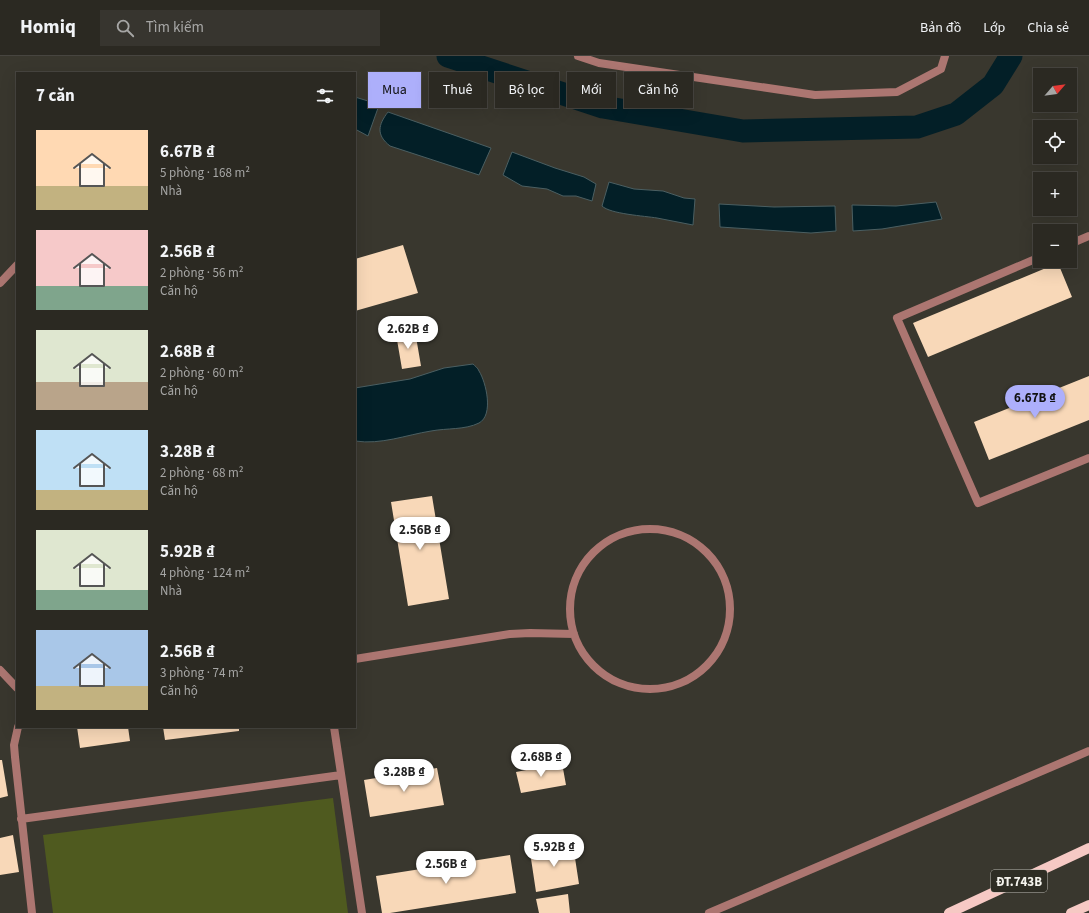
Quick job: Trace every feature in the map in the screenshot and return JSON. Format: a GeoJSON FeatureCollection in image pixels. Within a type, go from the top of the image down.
{"type":"FeatureCollection","features":[{"type":"Feature","properties":{"kind":"main road","name":"ĐT.743B"},"geometry":{"type":"LineString","coordinates":[[949,913],[1089,848]]}},
{"type":"Feature","properties":{"kind":"main road"},"geometry":{"type":"LineString","coordinates":[[1071,913],[1089,905]]}},
{"type":"Feature","properties":{"kind":"street"},"geometry":{"type":"LineString","coordinates":[[578,56],[815,95],[897,92],[941,69],[945,56]]}},
{"type":"Feature","properties":{"kind":"street"},"geometry":{"type":"LineString","coordinates":[[1077,241],[1089,236]]}},
{"type":"Feature","properties":{"kind":"street"},"geometry":{"type":"LineString","coordinates":[[1033,260],[897,318],[978,504],[1089,458]]}},
{"type":"Feature","properties":{"kind":"street"},"geometry":{"type":"LineString","coordinates":[[0,283],[16,266]]}},
{"type":"Feature","properties":{"kind":"street"},"geometry":{"type":"LineString","coordinates":[[661,529],[677,533],[692,540],[705,550],[715,562],[724,577],[729,592],[731,608],[730,624],[725,640],[717,655],[707,667],[694,678],[680,685],[664,689],[647,690],[631,688],[616,682],[602,674],[590,663],[580,650],[574,634],[570,618],[570,602],[579,571],[588,557],[600,546],[613,537],[629,531],[661,529]]}},
{"type":"Feature","properties":{"kind":"street"},"geometry":{"type":"LineString","coordinates":[[356,658],[510,634],[574,634]]}},
{"type":"Feature","properties":{"kind":"street"},"geometry":{"type":"LineString","coordinates":[[0,670],[16,687]]}},
{"type":"Feature","properties":{"kind":"street"},"geometry":{"type":"LineString","coordinates":[[18,728],[15,735],[14,751],[32,913]]}},
{"type":"Feature","properties":{"kind":"street"},"geometry":{"type":"LineString","coordinates":[[334,728],[362,913]]}},
{"type":"Feature","properties":{"kind":"street"},"geometry":{"type":"LineString","coordinates":[[709,913],[1089,751]]}},
{"type":"Feature","properties":{"kind":"street"},"geometry":{"type":"LineString","coordinates":[[22,819],[341,775]]}},
{"type":"Feature","properties":{"kind":"green space"},"geometry":{"type":"Polygon","coordinates":[[[333,798],[348,913],[53,913],[43,835],[333,798]]]}},
{"type":"Feature","properties":{"kind":"water"},"geometry":{"type":"Polygon","coordinates":[[[356,97],[368,101],[368,108],[378,108],[368,136],[356,130],[356,97]]]}},
{"type":"Feature","properties":{"kind":"water"},"geometry":{"type":"Polygon","coordinates":[[[388,112],[491,148],[479,175],[390,146],[382,138],[380,130],[382,121],[388,112]]]}},
{"type":"Feature","properties":{"kind":"water"},"geometry":{"type":"Polygon","coordinates":[[[512,152],[584,177],[596,184],[592,201],[576,196],[563,196],[547,189],[522,186],[503,175],[512,152]]]}},
{"type":"Feature","properties":{"kind":"water"},"geometry":{"type":"Polygon","coordinates":[[[609,182],[634,189],[663,191],[684,198],[695,199],[693,225],[620,213],[606,209],[602,206],[609,182]]]}},
{"type":"Feature","properties":{"kind":"water"},"geometry":{"type":"Polygon","coordinates":[[[936,202],[942,219],[882,229],[853,231],[852,205],[896,206],[936,202]]]}},
{"type":"Feature","properties":{"kind":"water"},"geometry":{"type":"Polygon","coordinates":[[[719,204],[774,207],[835,206],[836,231],[811,233],[720,227],[719,204]]]}},
{"type":"Feature","properties":{"kind":"water"},"geometry":{"type":"Polygon","coordinates":[[[473,364],[478,369],[482,376],[487,398],[484,419],[479,423],[468,427],[431,431],[384,441],[356,441],[356,388],[410,379],[444,368],[473,364]]]}},
{"type":"Feature","properties":{"kind":"building"},"geometry":{"type":"Polygon","coordinates":[[[403,245],[418,293],[356,311],[356,259],[403,245]]]}},
{"type":"Feature","properties":{"kind":"building"},"geometry":{"type":"Polygon","coordinates":[[[1046,268],[1060,268],[1072,297],[928,357],[913,323],[1046,268]]]}},
{"type":"Feature","properties":{"kind":"building"},"geometry":{"type":"Polygon","coordinates":[[[415,331],[421,366],[402,369],[396,334],[415,331]]]}},
{"type":"Feature","properties":{"kind":"building"},"geometry":{"type":"Polygon","coordinates":[[[1089,376],[1089,420],[989,460],[974,422],[1089,376]]]}},
{"type":"Feature","properties":{"kind":"building"},"geometry":{"type":"Polygon","coordinates":[[[432,496],[449,599],[408,606],[391,502],[432,496]]]}},
{"type":"Feature","properties":{"kind":"building"},"geometry":{"type":"Polygon","coordinates":[[[77,728],[128,728],[130,741],[80,748],[77,728]]]}},
{"type":"Feature","properties":{"kind":"building"},"geometry":{"type":"Polygon","coordinates":[[[163,728],[239,728],[239,731],[165,740],[163,728]]]}},
{"type":"Feature","properties":{"kind":"building"},"geometry":{"type":"Polygon","coordinates":[[[0,760],[2,760],[8,796],[0,798],[0,760]]]}},
{"type":"Feature","properties":{"kind":"building"},"geometry":{"type":"Polygon","coordinates":[[[562,763],[566,785],[521,793],[516,772],[562,763]]]}},
{"type":"Feature","properties":{"kind":"building"},"geometry":{"type":"Polygon","coordinates":[[[437,768],[444,805],[370,817],[364,780],[437,768]]]}},
{"type":"Feature","properties":{"kind":"building"},"geometry":{"type":"Polygon","coordinates":[[[13,835],[19,872],[0,875],[0,838],[13,835]]]}},
{"type":"Feature","properties":{"kind":"building"},"geometry":{"type":"Polygon","coordinates":[[[573,845],[579,884],[536,892],[530,852],[573,845]]]}},
{"type":"Feature","properties":{"kind":"building"},"geometry":{"type":"Polygon","coordinates":[[[510,855],[516,893],[382,913],[376,876],[510,855]]]}},
{"type":"Feature","properties":{"kind":"building"},"geometry":{"type":"Polygon","coordinates":[[[568,894],[570,913],[539,913],[536,899],[568,894]]]}},
{"type":"Feature","properties":{"kind":"waterway"},"geometry":{"type":"LineString","coordinates":[[448,56],[603,107],[743,131],[917,127],[956,114],[993,85],[1011,56]]}}]}
